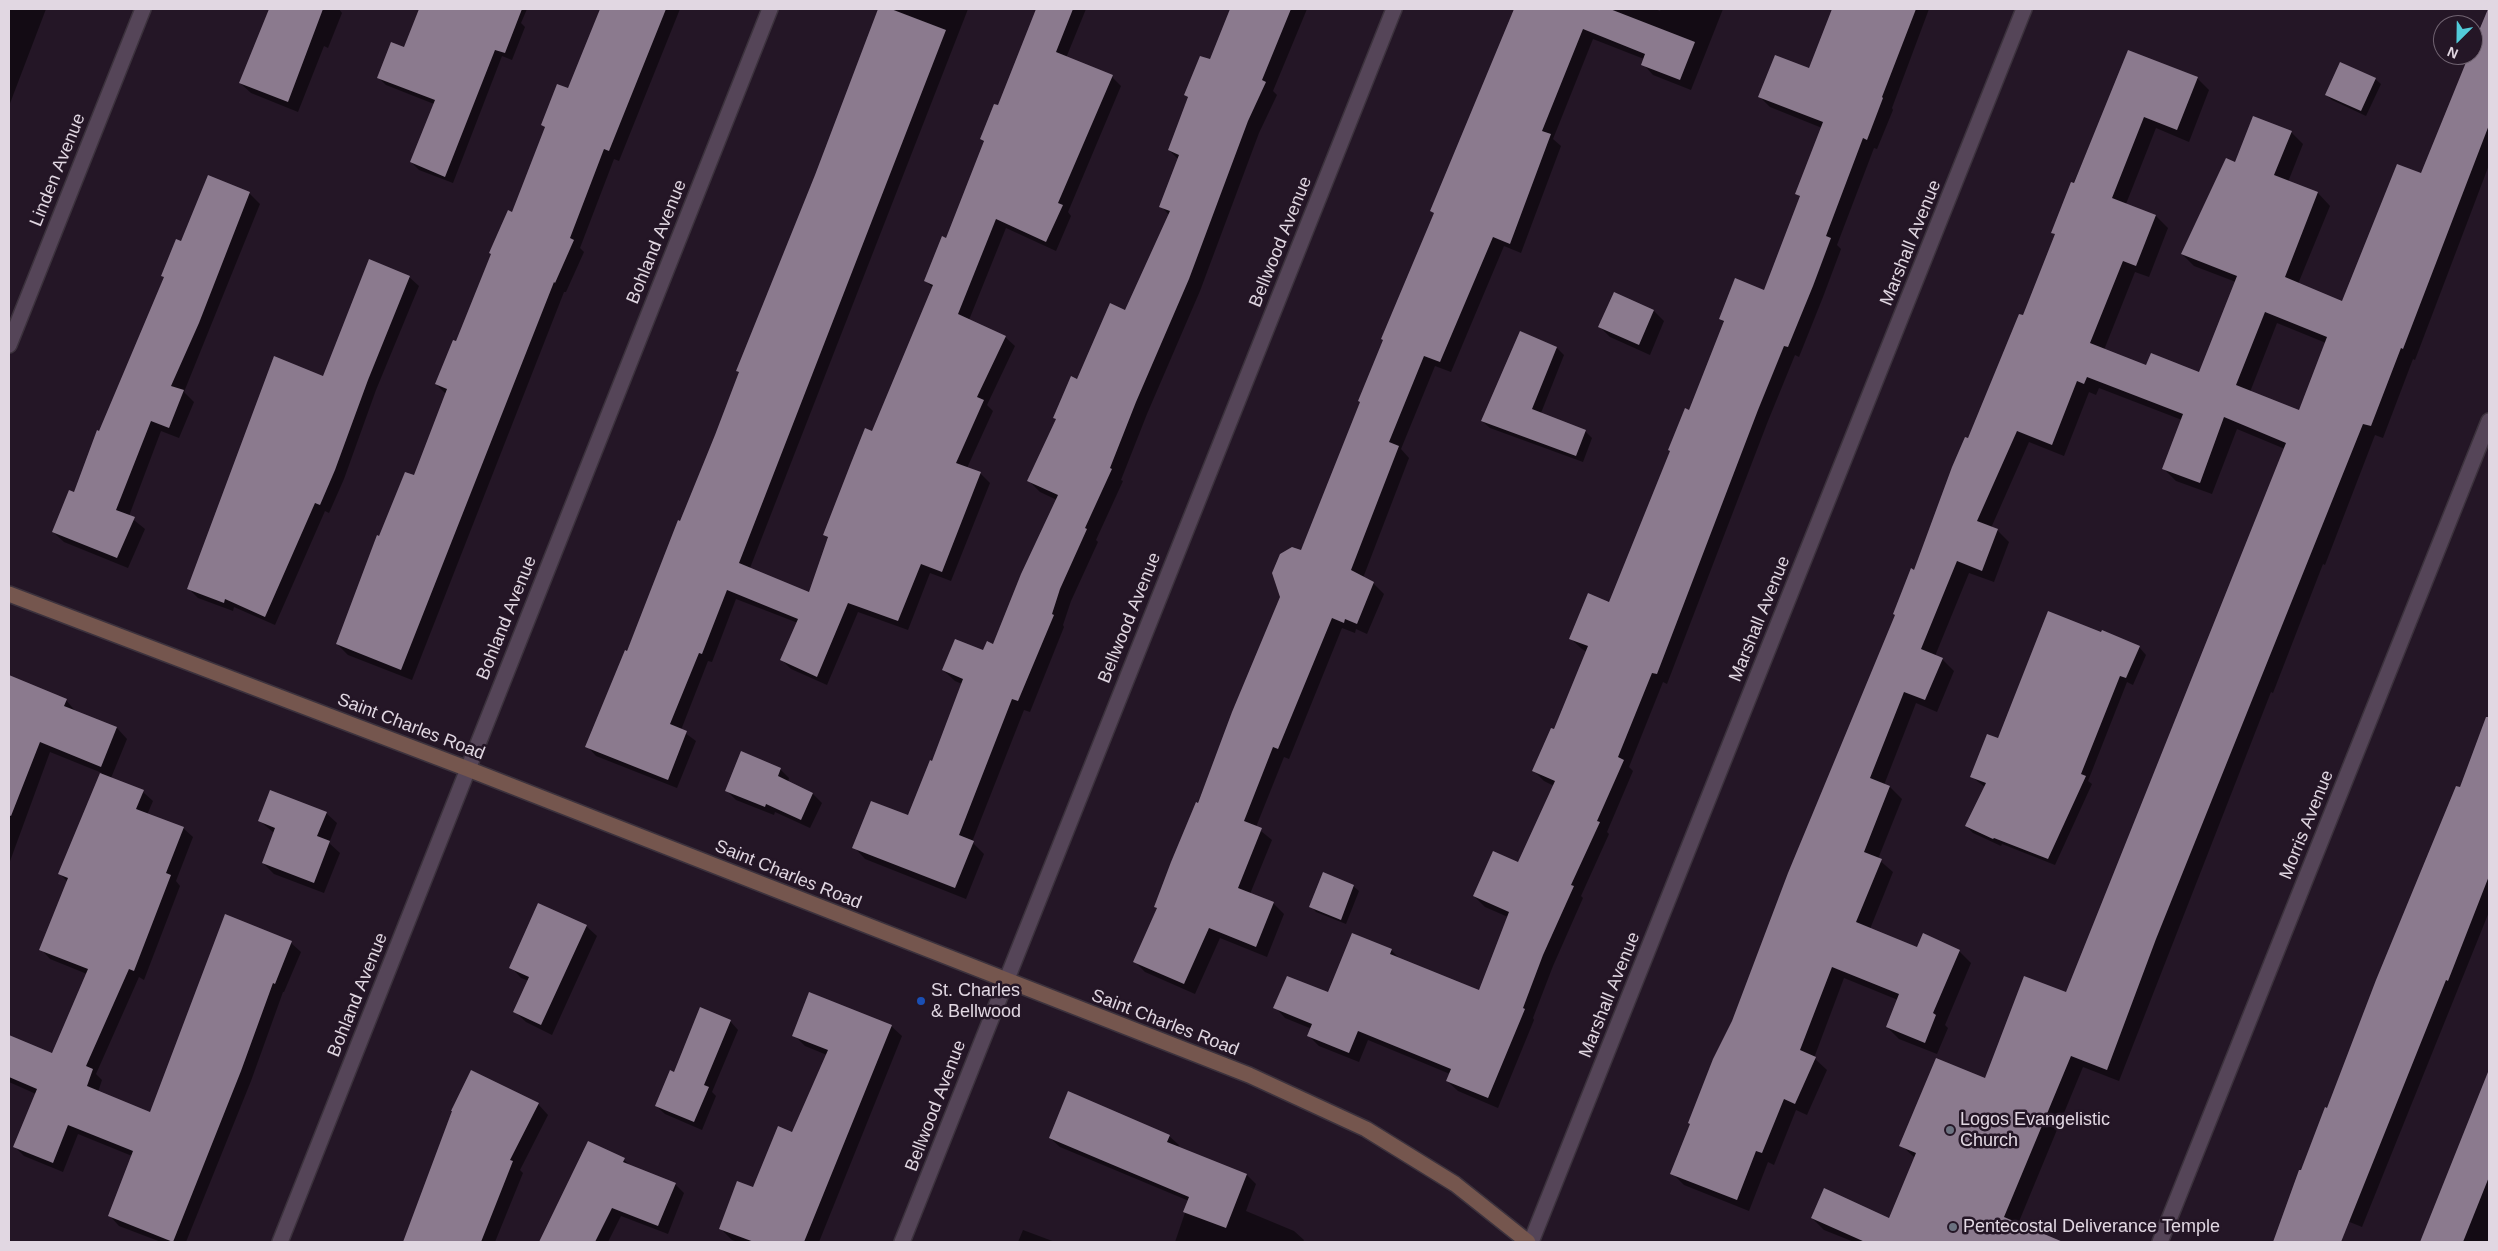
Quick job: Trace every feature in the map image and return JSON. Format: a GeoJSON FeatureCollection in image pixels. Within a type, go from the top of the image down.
{"type":"FeatureCollection","features":[{"type":"Feature","properties":{"kind":"main road","name":"Saint Charles Road"},"geometry":{"type":"LineString","coordinates":[[9,594],[468,769],[1005,981],[1250,1075],[1366,1129],[1455,1184],[1529,1242]]}},
{"type":"Feature","properties":{"kind":"street","name":"Linden Avenue"},"geometry":{"type":"LineString","coordinates":[[9,345],[143,9]]}},
{"type":"Feature","properties":{"kind":"street","name":"Bohland Avenue"},"geometry":{"type":"LineString","coordinates":[[280,1242],[770,9]]}},
{"type":"Feature","properties":{"kind":"street","name":"Bellwood Avenue"},"geometry":{"type":"LineString","coordinates":[[902,1242],[1394,9]]}},
{"type":"Feature","properties":{"kind":"street","name":"Marshall Avenue"},"geometry":{"type":"LineString","coordinates":[[1529,1242],[2024,9]]}},
{"type":"Feature","properties":{"kind":"street","name":"Morris Avenue"},"geometry":{"type":"LineString","coordinates":[[2160,1242],[2489,421]]}},
{"type":"Feature","properties":{"kind":"building"},"geometry":{"type":"Polygon","coordinates":[[[269,9],[323,9],[288,102],[239,83],[269,9]]]}},
{"type":"Feature","properties":{"kind":"building"},"geometry":{"type":"Polygon","coordinates":[[[419,9],[522,9],[505,53],[495,50],[445,177],[410,162],[435,100],[377,78],[391,42],[404,47],[419,9]]]}},
{"type":"Feature","properties":{"kind":"building"},"geometry":{"type":"Polygon","coordinates":[[[600,9],[666,9],[609,151],[604,149],[570,238],[574,240],[554,282],[401,670],[336,644],[377,535],[379,536],[405,472],[414,475],[447,389],[435,384],[453,340],[456,341],[491,254],[489,253],[508,210],[512,212],[545,127],[541,125],[557,84],[568,88],[600,9]]]}},
{"type":"Feature","properties":{"kind":"building"},"geometry":{"type":"Polygon","coordinates":[[[878,9],[891,9],[946,30],[739,563],[809,592],[828,537],[823,535],[851,463],[865,428],[872,431],[933,285],[924,281],[942,236],[946,238],[984,141],[980,139],[994,104],[998,105],[1036,9],[1073,9],[1056,52],[1113,75],[1058,203],[1063,205],[1046,242],[996,219],[958,314],[1006,336],[977,397],[984,400],[956,463],[981,472],[942,572],[921,564],[898,621],[848,603],[817,677],[780,660],[798,619],[727,590],[702,654],[699,653],[670,724],[687,731],[668,780],[585,747],[625,650],[627,651],[678,520],[680,521],[715,435],[739,372],[736,371],[815,175],[878,9]]]}},
{"type":"Feature","properties":{"kind":"building"},"geometry":{"type":"Polygon","coordinates":[[[1230,9],[1291,9],[1262,80],[1266,82],[1248,121],[1189,279],[1136,402],[1110,468],[1112,469],[1060,589],[1052,614],[1054,615],[1018,701],[1012,699],[959,835],[974,841],[955,888],[852,848],[871,801],[908,815],[930,760],[932,761],[963,679],[942,670],[955,639],[983,650],[987,641],[993,644],[1021,574],[1058,495],[1027,481],[1056,419],[1053,418],[1071,376],[1077,379],[1110,303],[1125,310],[1170,211],[1159,207],[1179,155],[1168,150],[1188,97],[1184,95],[1200,56],[1210,59],[1230,9]]]}},
{"type":"Feature","properties":{"kind":"building"},"geometry":{"type":"Polygon","coordinates":[[[1514,9],[1610,9],[1695,42],[1680,80],[1641,65],[1645,54],[1583,29],[1542,131],[1551,134],[1510,244],[1493,237],[1440,362],[1424,356],[1389,442],[1399,446],[1351,570],[1374,582],[1357,624],[1345,619],[1344,623],[1332,618],[1278,749],[1273,747],[1244,821],[1262,828],[1238,888],[1274,902],[1256,947],[1209,928],[1184,984],[1133,962],[1157,908],[1154,907],[1171,862],[1196,802],[1198,803],[1232,712],[1280,597],[1272,573],[1280,554],[1292,547],[1301,550],[1360,402],[1358,401],[1383,340],[1381,339],[1434,213],[1430,211],[1514,9]]]}},
{"type":"Feature","properties":{"kind":"building"},"geometry":{"type":"Polygon","coordinates":[[[1832,9],[1916,9],[1867,140],[1863,138],[1826,236],[1831,238],[1813,286],[1788,347],[1784,346],[1758,410],[1657,674],[1652,673],[1618,757],[1624,760],[1597,821],[1600,822],[1571,885],[1574,886],[1543,955],[1523,1008],[1525,1009],[1488,1098],[1446,1081],[1451,1069],[1358,1031],[1349,1053],[1307,1036],[1312,1024],[1273,1008],[1287,976],[1328,992],[1352,933],[1392,949],[1390,954],[1479,990],[1509,912],[1473,896],[1493,851],[1518,862],[1555,781],[1532,771],[1551,728],[1554,729],[1588,646],[1569,639],[1588,593],[1609,602],[1670,451],[1668,450],[1685,408],[1689,410],[1724,321],[1719,319],[1735,278],[1764,290],[1800,196],[1795,194],[1823,122],[1758,97],[1775,55],[1809,68],[1832,9]]]}},
{"type":"Feature","properties":{"kind":"building"},"geometry":{"type":"Polygon","coordinates":[[[2488,9],[2489,125],[2403,349],[2401,348],[2371,426],[2363,424],[2156,939],[2107,1070],[2071,1056],[2004,1217],[2063,1242],[1865,1242],[1811,1218],[1824,1188],[1889,1218],[1916,1153],[1899,1146],[1936,1058],[1985,1078],[2024,976],[2066,992],[2286,443],[2224,417],[2200,483],[2162,469],[2183,414],[2087,377],[2084,384],[2077,381],[2052,445],[2017,431],[1977,521],[1998,529],[1982,571],[1957,561],[1921,649],[1943,658],[1925,700],[1904,692],[1870,778],[1890,786],[1864,852],[1882,859],[1856,922],[1917,947],[1923,933],[1960,950],[1933,1013],[1936,1015],[1925,1043],[1886,1027],[1899,994],[1832,967],[1800,1050],[1816,1057],[1795,1104],[1784,1099],[1762,1153],[1756,1151],[1737,1200],[1670,1174],[1713,1059],[1732,1021],[1788,873],[1895,615],[1893,614],[1911,568],[1914,570],[1952,467],[1965,437],[1968,438],[2019,314],[2023,315],[2055,234],[2051,233],[2071,182],[2074,183],[2128,50],[2198,77],[2177,130],[2144,117],[2112,198],[2156,215],[2136,266],[2123,261],[2090,343],[2146,365],[2151,353],[2199,372],[2237,276],[2181,254],[2226,158],[2235,162],[2253,116],[2292,131],[2274,175],[2318,192],[2285,277],[2342,301],[2397,164],[2421,173],[2465,65],[2483,65],[2483,21],[2488,9]],[[2265,312],[2236,385],[2299,410],[2327,337],[2265,312]]]}},
{"type":"Feature","properties":{"kind":"building"},"geometry":{"type":"Polygon","coordinates":[[[2340,62],[2376,78],[2361,111],[2325,95],[2340,62]]]}},
{"type":"Feature","properties":{"kind":"building"},"geometry":{"type":"Polygon","coordinates":[[[208,175],[250,192],[199,323],[171,386],[184,390],[169,428],[151,421],[116,510],[135,517],[117,558],[52,532],[69,490],[74,492],[97,430],[99,431],[164,277],[161,276],[176,239],[181,241],[208,175]]]}},
{"type":"Feature","properties":{"kind":"building"},"geometry":{"type":"Polygon","coordinates":[[[369,259],[410,276],[368,380],[335,470],[320,505],[315,503],[265,617],[225,599],[224,603],[187,589],[274,356],[323,376],[369,259]]]}},
{"type":"Feature","properties":{"kind":"building"},"geometry":{"type":"Polygon","coordinates":[[[1614,292],[1654,310],[1639,345],[1598,327],[1614,292]]]}},
{"type":"Feature","properties":{"kind":"building"},"geometry":{"type":"Polygon","coordinates":[[[1520,331],[1557,347],[1532,409],[1586,430],[1576,456],[1481,421],[1520,331]]]}},
{"type":"Feature","properties":{"kind":"building"},"geometry":{"type":"Polygon","coordinates":[[[2048,611],[2140,646],[2126,678],[2120,676],[2081,774],[2086,776],[2048,859],[1993,839],[1965,826],[1986,783],[1970,777],[1987,734],[1998,738],[2048,611]]]}},
{"type":"Feature","properties":{"kind":"building"},"geometry":{"type":"Polygon","coordinates":[[[9,675],[67,699],[64,706],[117,727],[101,767],[40,742],[11,816],[9,815],[9,675]]]}},
{"type":"Feature","properties":{"kind":"building"},"geometry":{"type":"Polygon","coordinates":[[[2486,717],[2489,717],[2489,876],[2448,981],[2446,980],[2341,1242],[2273,1242],[2299,1170],[2301,1170],[2325,1107],[2327,1108],[2376,980],[2456,786],[2460,787],[2486,717]]]}},
{"type":"Feature","properties":{"kind":"building"},"geometry":{"type":"Polygon","coordinates":[[[741,751],[781,768],[778,776],[813,793],[801,820],[766,804],[765,807],[725,791],[741,751]]]}},
{"type":"Feature","properties":{"kind":"building"},"geometry":{"type":"Polygon","coordinates":[[[100,773],[144,790],[136,809],[184,827],[166,873],[171,875],[134,971],[129,969],[86,1066],[93,1069],[87,1086],[150,1112],[225,914],[292,941],[275,984],[273,983],[241,1071],[173,1242],[108,1216],[133,1151],[68,1125],[53,1163],[13,1147],[37,1089],[9,1077],[9,1035],[52,1053],[88,969],[39,950],[68,878],[58,874],[100,773]]]}},
{"type":"Feature","properties":{"kind":"building"},"geometry":{"type":"Polygon","coordinates":[[[270,790],[327,812],[317,836],[330,841],[314,883],[262,863],[275,828],[258,821],[270,790]]]}},
{"type":"Feature","properties":{"kind":"building"},"geometry":{"type":"Polygon","coordinates":[[[1323,872],[1354,885],[1341,920],[1309,907],[1323,872]]]}},
{"type":"Feature","properties":{"kind":"building"},"geometry":{"type":"Polygon","coordinates":[[[538,903],[587,925],[541,1025],[513,1012],[529,977],[509,968],[538,903]]]}},
{"type":"Feature","properties":{"kind":"building"},"geometry":{"type":"Polygon","coordinates":[[[809,992],[892,1025],[804,1242],[754,1242],[719,1229],[737,1181],[753,1187],[778,1126],[792,1132],[828,1050],[792,1036],[809,992]]]}},
{"type":"Feature","properties":{"kind":"building"},"geometry":{"type":"Polygon","coordinates":[[[700,1007],[731,1020],[704,1085],[709,1087],[694,1122],[655,1106],[670,1070],[674,1072],[700,1007]]]}},
{"type":"Feature","properties":{"kind":"building"},"geometry":{"type":"Polygon","coordinates":[[[471,1070],[539,1103],[510,1160],[513,1161],[481,1242],[403,1242],[451,1111],[471,1070]]]}},
{"type":"Feature","properties":{"kind":"building"},"geometry":{"type":"Polygon","coordinates":[[[2488,1072],[2489,1177],[2463,1242],[2420,1242],[2488,1072]]]}},
{"type":"Feature","properties":{"kind":"building"},"geometry":{"type":"Polygon","coordinates":[[[1068,1091],[1170,1135],[1167,1142],[1247,1174],[1226,1228],[1183,1212],[1189,1197],[1049,1138],[1068,1091]]]}},
{"type":"Feature","properties":{"kind":"building"},"geometry":{"type":"Polygon","coordinates":[[[588,1141],[625,1158],[623,1162],[676,1183],[658,1226],[612,1208],[595,1242],[539,1242],[588,1141]]]}},
{"type":"Feature","properties":{"kind":"place","name":"St. Charles & Bellwood"},"geometry":{"type":"Point","coordinates":[921,1001]}},
{"type":"Feature","properties":{"kind":"place","name":"Logos Evangelistic Church"},"geometry":{"type":"Point","coordinates":[1950,1130]}},
{"type":"Feature","properties":{"kind":"place","name":"Pentecostal Deliverance Temple"},"geometry":{"type":"Point","coordinates":[1953,1227]}}]}
